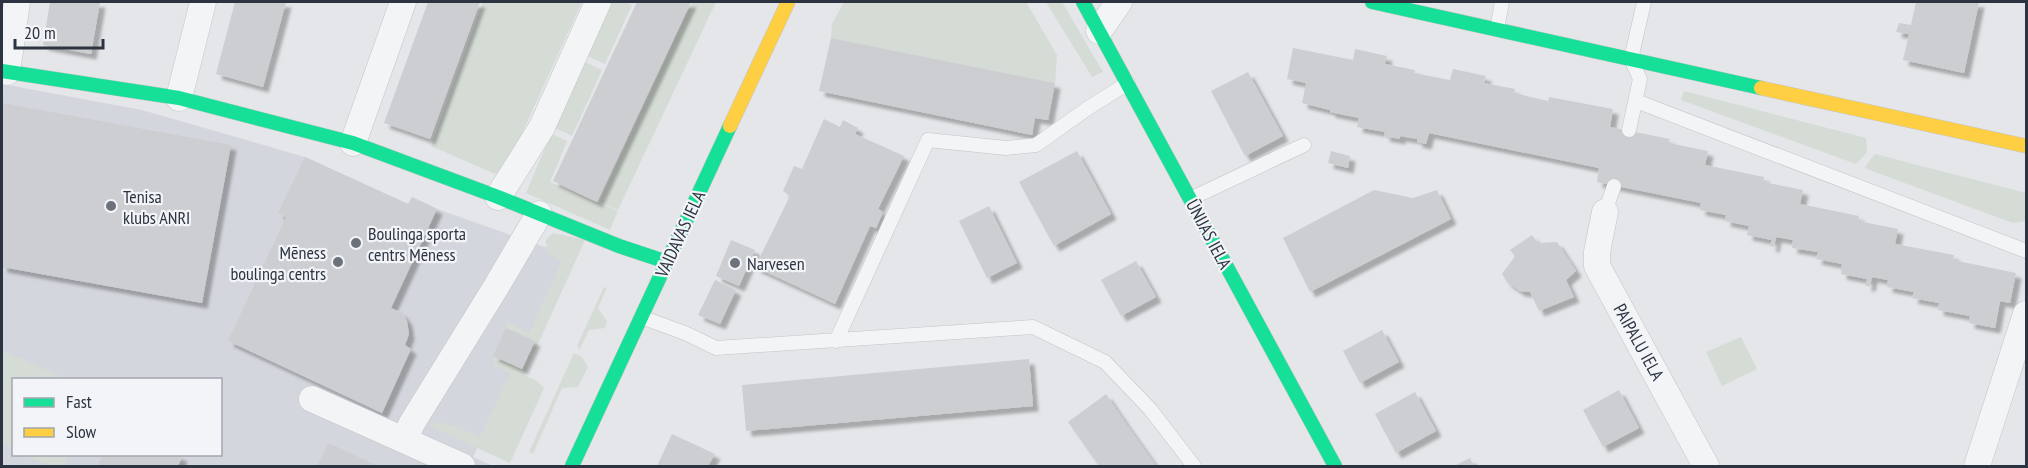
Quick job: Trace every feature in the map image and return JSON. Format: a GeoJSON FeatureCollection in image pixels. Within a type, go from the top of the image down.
{"type":"FeatureCollection","features":[{"type":"Feature","properties":{"kind":"street"},"geometry":{"type":"LineString","coordinates":[[17,2],[4,71],[179,98],[353,143],[498,197],[619,246],[667,262]]}},
{"type":"Feature","properties":{"kind":"street"},"geometry":{"type":"LineString","coordinates":[[179,98],[203,2]]}},
{"type":"Feature","properties":{"kind":"street"},"geometry":{"type":"LineString","coordinates":[[353,143],[403,2]]}},
{"type":"Feature","properties":{"kind":"street"},"geometry":{"type":"LineString","coordinates":[[498,197],[542,127],[598,2]]}},
{"type":"Feature","properties":{"kind":"street","name":"VAIDAVAS IELA"},"geometry":{"type":"LineString","coordinates":[[572,466],[788,2]]}},
{"type":"Feature","properties":{"kind":"street","name":"ŪNIJAS IELA"},"geometry":{"type":"LineString","coordinates":[[1083,2],[1335,466]]}},
{"type":"Feature","properties":{"kind":"street"},"geometry":{"type":"LineString","coordinates":[[1099,31],[1119,2]]}},
{"type":"Feature","properties":{"kind":"street"},"geometry":{"type":"LineString","coordinates":[[1372,2],[2026,146]]}},
{"type":"Feature","properties":{"kind":"street","name":"PAIPALU IELA"},"geometry":{"type":"LineString","coordinates":[[1605,212],[1597,252],[1598,266],[1707,466]]}},
{"type":"Feature","properties":{"kind":"street"},"geometry":{"type":"LineString","coordinates":[[404,440],[412,423],[539,214]]}},
{"type":"Feature","properties":{"kind":"street"},"geometry":{"type":"LineString","coordinates":[[1977,466],[2026,314]]}},
{"type":"Feature","properties":{"kind":"street"},"geometry":{"type":"LineString","coordinates":[[312,399],[462,466]]}},
{"type":"Feature","properties":{"kind":"lane"},"geometry":{"type":"LineString","coordinates":[[1497,29],[1502,2]]}},
{"type":"Feature","properties":{"kind":"lane"},"geometry":{"type":"LineString","coordinates":[[1629,130],[1640,79],[1631,59],[1644,2]]}},
{"type":"Feature","properties":{"kind":"lane"},"geometry":{"type":"LineString","coordinates":[[836,341],[928,140],[1006,148],[1036,145],[1128,83]]}},
{"type":"Feature","properties":{"kind":"lane"},"geometry":{"type":"LineString","coordinates":[[1636,101],[2026,251]]}},
{"type":"Feature","properties":{"kind":"lane"},"geometry":{"type":"LineString","coordinates":[[1190,200],[1304,145]]}},
{"type":"Feature","properties":{"kind":"lane"},"geometry":{"type":"LineString","coordinates":[[1605,212],[1614,186]]}},
{"type":"Feature","properties":{"kind":"lane"},"geometry":{"type":"LineString","coordinates":[[641,317],[685,333],[716,348],[1033,327],[1105,362],[1150,409],[1194,466]]}},
{"type":"Feature","properties":{"kind":"shaded area"},"geometry":{"type":"Polygon","coordinates":[[[483,2],[582,2],[502,177],[431,146],[483,2]]]}},
{"type":"Feature","properties":{"kind":"shaded area"},"geometry":{"type":"Polygon","coordinates":[[[612,2],[625,2],[632,5],[605,64],[587,56],[612,2]]]}},
{"type":"Feature","properties":{"kind":"shaded area"},"geometry":{"type":"Polygon","coordinates":[[[692,2],[716,2],[618,210],[599,202],[692,2]]]}},
{"type":"Feature","properties":{"kind":"shaded area"},"geometry":{"type":"Polygon","coordinates":[[[844,2],[1026,2],[1057,55],[1055,83],[831,38],[832,24],[844,2]]]}},
{"type":"Feature","properties":{"kind":"shaded area"},"geometry":{"type":"Polygon","coordinates":[[[1046,2],[1062,2],[1103,72],[1092,77],[1046,2]]]}},
{"type":"Feature","properties":{"kind":"shaded area"},"geometry":{"type":"Polygon","coordinates":[[[585,62],[602,70],[572,136],[555,128],[585,62]]]}},
{"type":"Feature","properties":{"kind":"shaded area"},"geometry":{"type":"Polygon","coordinates":[[[2,84],[142,110],[305,157],[408,204],[412,197],[437,209],[567,255],[473,457],[493,466],[2,466],[2,84]]]}},
{"type":"Feature","properties":{"kind":"shaded area"},"geometry":{"type":"Polygon","coordinates":[[[1684,91],[1866,138],[1867,152],[1856,164],[1681,100],[1684,91]]]}},
{"type":"Feature","properties":{"kind":"shaded area"},"geometry":{"type":"Polygon","coordinates":[[[551,134],[567,141],[550,182],[618,211],[610,230],[526,193],[551,134]]]}},
{"type":"Feature","properties":{"kind":"shaded area"},"geometry":{"type":"Polygon","coordinates":[[[1875,154],[2026,193],[2026,221],[2013,223],[1864,168],[1875,154]]]}},
{"type":"Feature","properties":{"kind":"shaded area"},"geometry":{"type":"Polygon","coordinates":[[[553,233],[585,240],[524,375],[537,381],[544,388],[510,463],[428,425],[448,424],[480,437],[510,373],[495,366],[493,356],[522,368],[534,341],[506,328],[507,322],[529,333],[562,261],[547,253],[546,240],[553,233]]]}},
{"type":"Feature","properties":{"kind":"shaded area"},"geometry":{"type":"Polygon","coordinates":[[[604,287],[607,288],[598,308],[607,321],[605,328],[589,330],[580,349],[577,346],[604,287]]]}},
{"type":"Feature","properties":{"kind":"shaded area"},"geometry":{"type":"Polygon","coordinates":[[[1741,337],[1757,369],[1722,386],[1706,352],[1741,337]]]}},
{"type":"Feature","properties":{"kind":"shaded area"},"geometry":{"type":"Polygon","coordinates":[[[2,350],[65,378],[12,378],[12,449],[2,444],[2,350]]]}},
{"type":"Feature","properties":{"kind":"shaded area"},"geometry":{"type":"Polygon","coordinates":[[[574,353],[582,357],[588,367],[578,387],[562,388],[533,454],[529,452],[574,353]]]}},
{"type":"Feature","properties":{"kind":"shaded area"},"geometry":{"type":"Polygon","coordinates":[[[27,456],[68,456],[63,466],[51,466],[27,456]]]}},
{"type":"Feature","properties":{"kind":"building"},"geometry":{"type":"Polygon","coordinates":[[[50,2],[100,2],[91,54],[43,45],[50,2]]]}},
{"type":"Feature","properties":{"kind":"building"},"geometry":{"type":"Polygon","coordinates":[[[235,2],[286,2],[263,87],[216,74],[235,2]]]}},
{"type":"Feature","properties":{"kind":"building"},"geometry":{"type":"Polygon","coordinates":[[[428,2],[480,2],[430,139],[384,123],[428,2]]]}},
{"type":"Feature","properties":{"kind":"building"},"geometry":{"type":"Polygon","coordinates":[[[637,2],[691,2],[597,202],[553,181],[637,2]]]}},
{"type":"Feature","properties":{"kind":"building"},"geometry":{"type":"Polygon","coordinates":[[[1916,2],[1979,2],[1964,73],[1903,60],[1909,34],[1896,32],[1899,23],[1911,25],[1916,2]]]}},
{"type":"Feature","properties":{"kind":"building"},"geometry":{"type":"Polygon","coordinates":[[[831,38],[1055,83],[1048,120],[1035,118],[1032,135],[819,91],[831,38]]]}},
{"type":"Feature","properties":{"kind":"building"},"geometry":{"type":"Polygon","coordinates":[[[1293,48],[1353,60],[1355,49],[1387,56],[1385,64],[1415,70],[1414,73],[1450,80],[1453,69],[1486,76],[1484,83],[1515,89],[1514,93],[1548,101],[1549,97],[1613,109],[1610,127],[1670,139],[1669,143],[1708,151],[1705,165],[1764,177],[1763,182],[1803,190],[1800,204],[1859,216],[1858,221],[1898,229],[1895,244],[1954,255],[1953,260],[2016,273],[2010,303],[2000,301],[1995,328],[1969,323],[1970,316],[1938,310],[1939,303],[1912,298],[1914,292],[1887,287],[1888,280],[1872,277],[1870,286],[1866,286],[1867,279],[1841,274],[1842,264],[1816,259],[1818,252],[1792,248],[1793,240],[1776,237],[1774,247],[1770,246],[1772,240],[1747,235],[1749,226],[1725,221],[1726,215],[1700,210],[1701,203],[1597,182],[1599,168],[1429,133],[1426,144],[1417,142],[1417,139],[1384,136],[1385,132],[1357,127],[1359,118],[1302,103],[1306,83],[1287,79],[1293,48]]]}},
{"type":"Feature","properties":{"kind":"building"},"geometry":{"type":"Polygon","coordinates":[[[1248,72],[1283,136],[1245,156],[1211,91],[1248,72]]]}},
{"type":"Feature","properties":{"kind":"building","name":"Tenisa klubs ANRI"},"geometry":{"type":"Polygon","coordinates":[[[2,103],[231,145],[202,303],[2,267],[2,103]]]}},
{"type":"Feature","properties":{"kind":"building"},"geometry":{"type":"Polygon","coordinates":[[[824,119],[840,127],[843,120],[858,128],[855,134],[904,156],[878,209],[883,212],[876,228],[870,226],[835,304],[755,267],[790,196],[783,191],[794,166],[802,169],[824,119]]]}},
{"type":"Feature","properties":{"kind":"building"},"geometry":{"type":"Polygon","coordinates":[[[1077,151],[1111,214],[1054,246],[1019,182],[1077,151]]]}},
{"type":"Feature","properties":{"kind":"building"},"geometry":{"type":"Polygon","coordinates":[[[1331,151],[1350,156],[1348,168],[1328,163],[1331,151]]]}},
{"type":"Feature","properties":{"kind":"building","name":"Mēness boulinga centrs"},"geometry":{"type":"Polygon","coordinates":[[[305,157],[408,204],[412,197],[437,209],[391,308],[402,313],[407,321],[409,334],[405,345],[411,349],[382,413],[228,341],[286,217],[278,213],[305,157]]]}},
{"type":"Feature","properties":{"kind":"building"},"geometry":{"type":"Polygon","coordinates":[[[1374,190],[1413,198],[1437,190],[1451,219],[1310,292],[1283,238],[1374,190]]]}},
{"type":"Feature","properties":{"kind":"building"},"geometry":{"type":"Polygon","coordinates":[[[989,206],[1017,263],[987,278],[959,221],[989,206]]]}},
{"type":"Feature","properties":{"kind":"building"},"geometry":{"type":"Polygon","coordinates":[[[1532,235],[1538,243],[1557,242],[1576,271],[1566,280],[1574,297],[1539,311],[1530,292],[1520,291],[1507,282],[1502,274],[1515,256],[1510,250],[1532,235]]]}},
{"type":"Feature","properties":{"kind":"building","name":"Narvesen"},"geometry":{"type":"Polygon","coordinates":[[[731,240],[755,250],[739,286],[716,276],[731,240]]]}},
{"type":"Feature","properties":{"kind":"building"},"geometry":{"type":"Polygon","coordinates":[[[1136,261],[1156,297],[1121,316],[1101,280],[1136,261]]]}},
{"type":"Feature","properties":{"kind":"building"},"geometry":{"type":"Polygon","coordinates":[[[715,280],[736,290],[720,324],[698,315],[715,280]]]}},
{"type":"Feature","properties":{"kind":"building"},"geometry":{"type":"Polygon","coordinates":[[[506,328],[535,341],[522,369],[493,356],[506,328]]]}},
{"type":"Feature","properties":{"kind":"building"},"geometry":{"type":"Polygon","coordinates":[[[1382,330],[1399,362],[1360,383],[1343,351],[1382,330]]]}},
{"type":"Feature","properties":{"kind":"building"},"geometry":{"type":"Polygon","coordinates":[[[1029,359],[1033,406],[746,431],[742,385],[1029,359]]]}},
{"type":"Feature","properties":{"kind":"building"},"geometry":{"type":"Polygon","coordinates":[[[1619,390],[1639,428],[1603,447],[1583,410],[1619,390]]]}},
{"type":"Feature","properties":{"kind":"building"},"geometry":{"type":"Polygon","coordinates":[[[1415,392],[1436,431],[1396,453],[1375,414],[1415,392]]]}},
{"type":"Feature","properties":{"kind":"building"},"geometry":{"type":"Polygon","coordinates":[[[1106,394],[1156,466],[1099,466],[1068,422],[1106,394]]]}},
{"type":"Feature","properties":{"kind":"building"},"geometry":{"type":"Polygon","coordinates":[[[672,434],[715,454],[708,466],[657,466],[672,434]]]}},
{"type":"Feature","properties":{"kind":"building"},"geometry":{"type":"Polygon","coordinates":[[[328,443],[378,466],[317,466],[328,443]]]}},
{"type":"Feature","properties":{"kind":"building"},"geometry":{"type":"Polygon","coordinates":[[[102,456],[182,457],[178,466],[98,466],[102,456]]]}},
{"type":"Feature","properties":{"kind":"building"},"geometry":{"type":"Polygon","coordinates":[[[1470,458],[1474,466],[1454,466],[1470,458]]]}},
{"type":"Feature","properties":{"kind":"traffic: fast"},"geometry":{"type":"LineString","coordinates":[[1083,2],[1335,466]]}},
{"type":"Feature","properties":{"kind":"traffic: fast"},"geometry":{"type":"LineString","coordinates":[[1372,2],[1761,88]]}},
{"type":"Feature","properties":{"kind":"traffic: fast"},"geometry":{"type":"LineString","coordinates":[[2,71],[179,98],[353,143],[498,197],[619,246],[667,262]]}},
{"type":"Feature","properties":{"kind":"traffic: fast"},"geometry":{"type":"LineString","coordinates":[[572,466],[730,126]]}},
{"type":"Feature","properties":{"kind":"traffic: slow"},"geometry":{"type":"LineString","coordinates":[[730,126],[788,2]]}},
{"type":"Feature","properties":{"kind":"traffic: slow"},"geometry":{"type":"LineString","coordinates":[[1761,88],[2026,146]]}},
{"type":"Feature","properties":{"kind":"place","name":"Tenisa klubs ANRI"},"geometry":{"type":"Point","coordinates":[111,206]}},
{"type":"Feature","properties":{"kind":"place","name":"Boulinga sporta centrs Mēness"},"geometry":{"type":"Point","coordinates":[356,243]}},
{"type":"Feature","properties":{"kind":"place","name":"Mēness boulinga centrs"},"geometry":{"type":"Point","coordinates":[338,262]}},
{"type":"Feature","properties":{"kind":"place","name":"Narvesen"},"geometry":{"type":"Point","coordinates":[735,263]}}]}
